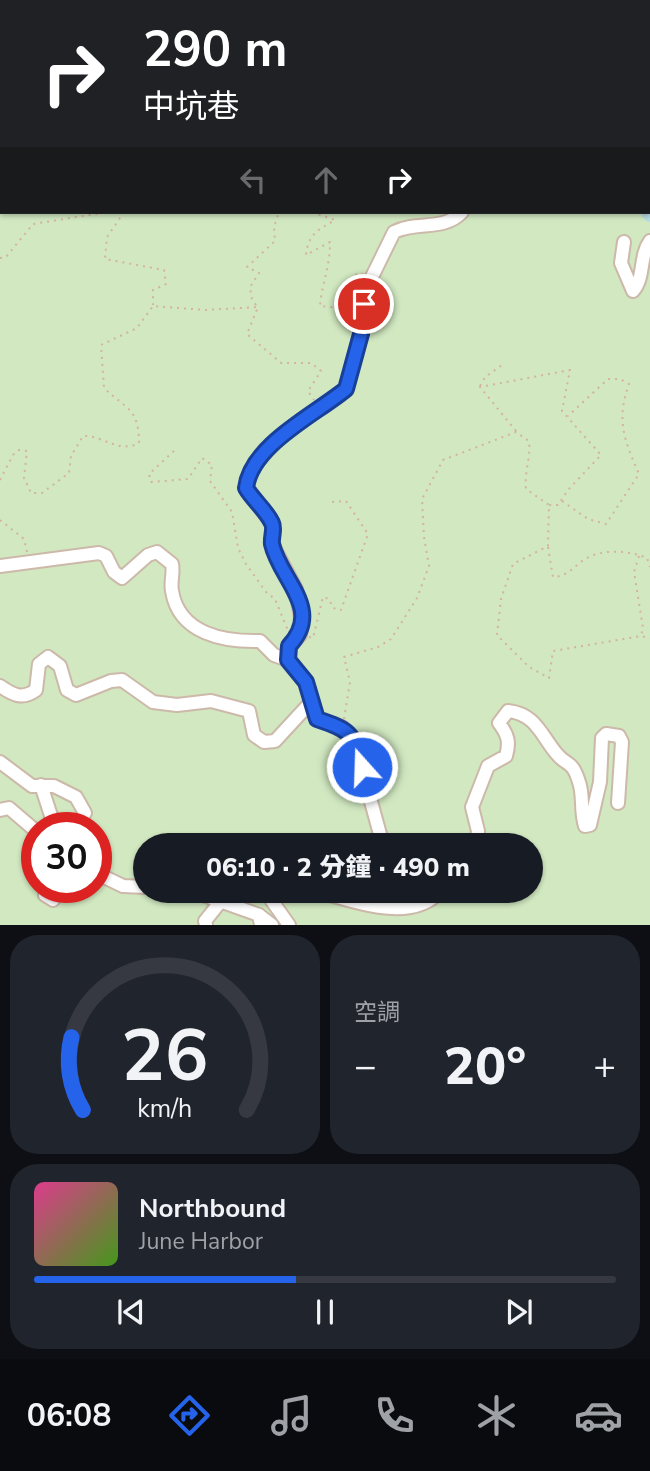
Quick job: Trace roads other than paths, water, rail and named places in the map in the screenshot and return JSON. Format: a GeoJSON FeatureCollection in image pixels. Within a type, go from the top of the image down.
{"type":"FeatureCollection","features":[{"type":"Feature","properties":{"kind":"street"},"geometry":{"type":"LineString","coordinates":[[288,653],[302,624],[296,589],[272,544],[273,525],[246,488],[248,474],[256,461],[318,407],[346,389],[361,334],[366,289],[394,232],[414,225],[442,226],[459,214]]}},
{"type":"Feature","properties":{"kind":"street"},"geometry":{"type":"LineString","coordinates":[[624,242],[621,263],[633,291],[638,285],[648,243]]}},
{"type":"Feature","properties":{"kind":"street"},"geometry":{"type":"LineString","coordinates":[[0,566],[99,554],[106,556],[114,572],[122,578],[148,555],[157,552],[172,564],[172,594],[180,610],[201,633],[236,642],[260,642],[274,655],[288,653]]}},
{"type":"Feature","properties":{"kind":"street"},"geometry":{"type":"LineString","coordinates":[[288,653],[306,682],[317,719],[342,727],[358,748],[380,833]]}},
{"type":"Feature","properties":{"kind":"street"},"geometry":{"type":"LineString","coordinates":[[0,686],[19,697],[28,696],[36,690],[39,664],[48,657],[60,666],[67,690],[76,695],[111,681],[122,680],[153,702],[177,705],[211,701],[232,704],[249,711],[254,735],[264,742],[275,741],[311,702]]}},
{"type":"Feature","properties":{"kind":"street"},"geometry":{"type":"LineString","coordinates":[[478,833],[472,807],[488,766],[506,756],[509,744],[499,723],[508,711],[524,714],[533,720],[556,754],[574,765],[582,792],[585,826],[590,825],[600,782],[602,738],[607,734],[619,736],[622,742],[618,803]]}},
{"type":"Feature","properties":{"kind":"street"},"geometry":{"type":"LineString","coordinates":[[0,762],[32,786],[54,786],[76,797],[84,812]]}},
{"type":"Feature","properties":{"kind":"street"},"geometry":{"type":"LineString","coordinates":[[41,785],[50,812]]}},
{"type":"Feature","properties":{"kind":"street"},"geometry":{"type":"LineString","coordinates":[[0,810],[9,808],[21,818]]}},
{"type":"Feature","properties":{"kind":"street"},"geometry":{"type":"LineString","coordinates":[[112,881],[123,886],[133,886]]}},
{"type":"Feature","properties":{"kind":"street"},"geometry":{"type":"LineString","coordinates":[[206,925],[205,921],[219,903]]}},
{"type":"Feature","properties":{"kind":"street"},"geometry":{"type":"LineString","coordinates":[[225,903],[272,925]]}},
{"type":"Feature","properties":{"kind":"street"},"geometry":{"type":"LineString","coordinates":[[273,903],[289,925]]}},
{"type":"Feature","properties":{"kind":"street"},"geometry":{"type":"LineString","coordinates":[[373,903],[397,908],[426,903]]}}]}
